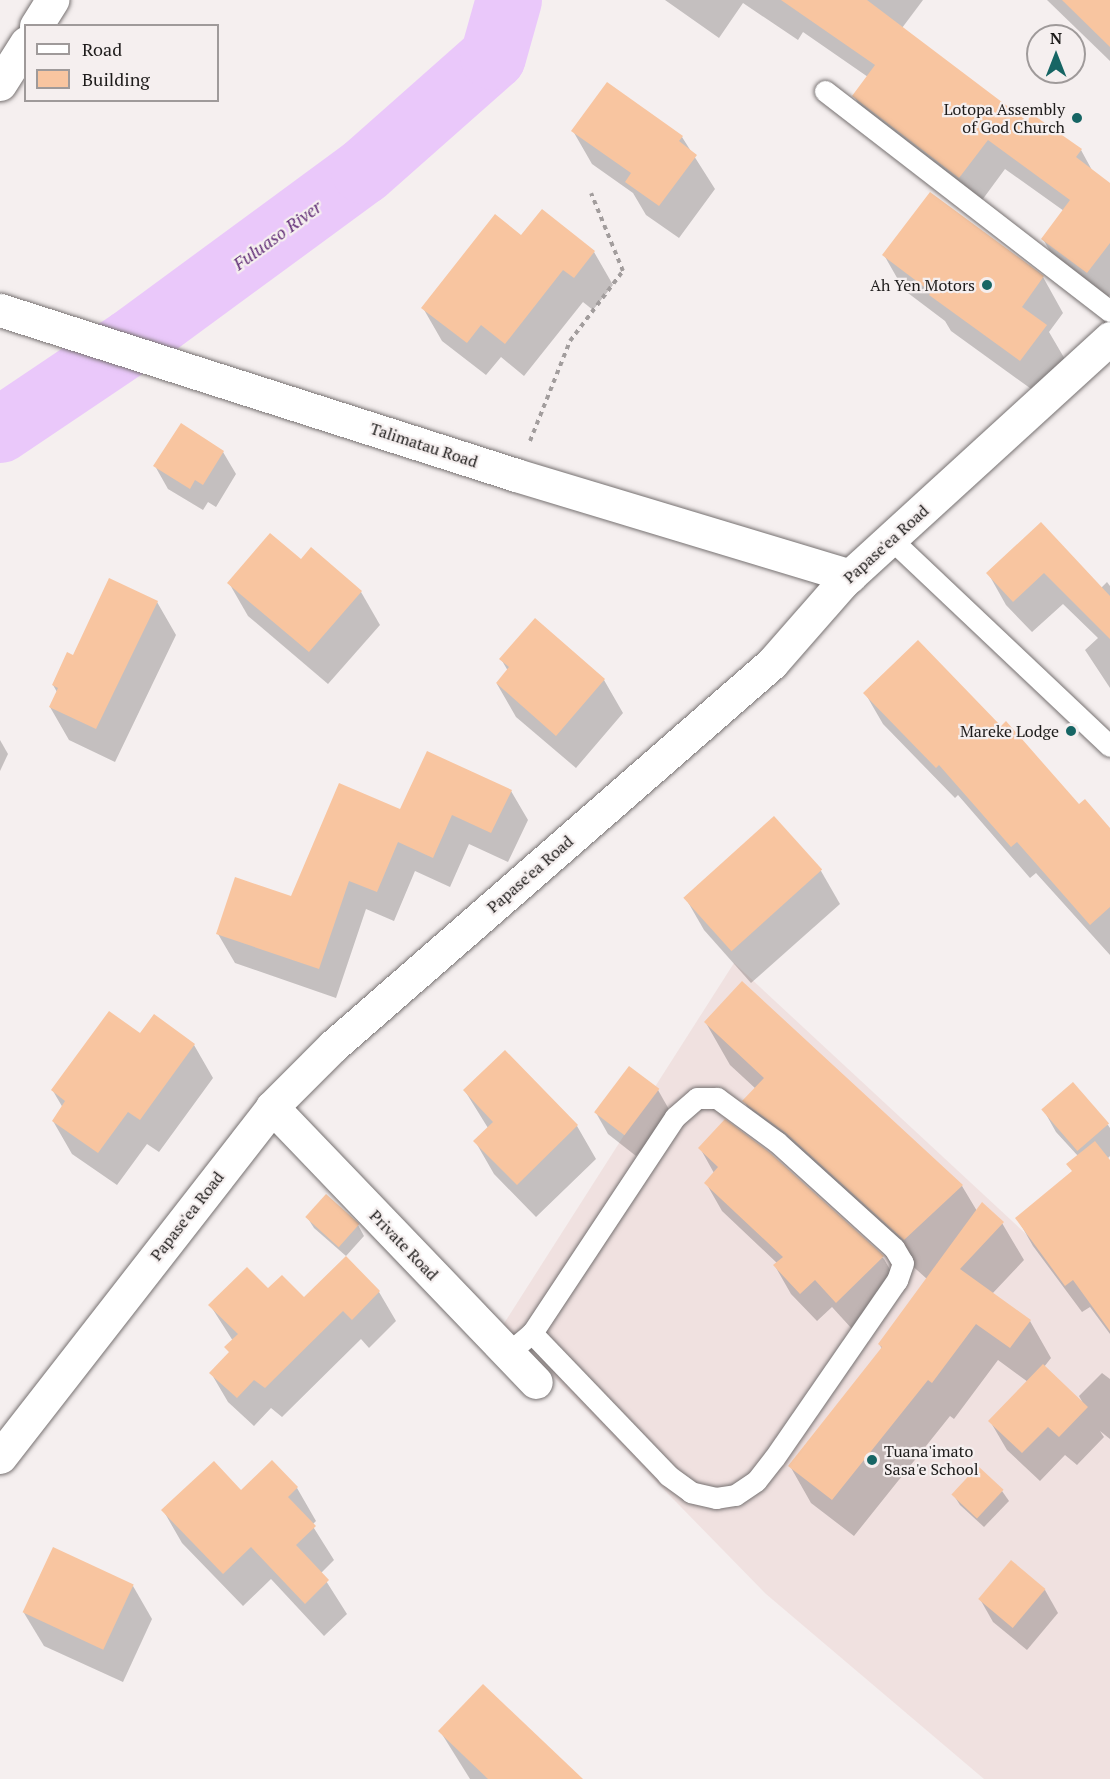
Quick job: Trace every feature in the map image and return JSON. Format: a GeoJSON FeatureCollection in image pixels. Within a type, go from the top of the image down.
{"type":"FeatureCollection","features":[{"type":"Feature","properties":{"kind":"main road"},"geometry":{"type":"LineString","coordinates":[[37,24],[52,0]]}},
{"type":"Feature","properties":{"kind":"main road"},"geometry":{"type":"LineString","coordinates":[[0,84],[24,46]]}},
{"type":"Feature","properties":{"kind":"main road","name":"Talimatau Road"},"geometry":{"type":"LineString","coordinates":[[5,312],[516,475],[850,576]]}},
{"type":"Feature","properties":{"kind":"main road","name":"Papase'ea Road"},"geometry":{"type":"LineString","coordinates":[[0,1457],[272,1107],[333,1046],[772,663],[850,576],[1110,338]]}},
{"type":"Feature","properties":{"kind":"main road","name":"Private Road"},"geometry":{"type":"LineString","coordinates":[[272,1107],[520,1343],[536,1382]]}},
{"type":"Feature","properties":{"kind":"lane"},"geometry":{"type":"LineString","coordinates":[[825,91],[1110,311]]}},
{"type":"Feature","properties":{"kind":"lane"},"geometry":{"type":"LineString","coordinates":[[891,538],[1110,746]]}},
{"type":"Feature","properties":{"kind":"lane"},"geometry":{"type":"LineString","coordinates":[[697,1098],[717,1098],[777,1142],[894,1248],[903,1263],[897,1280],[774,1458],[756,1481],[735,1495],[716,1498],[691,1492],[668,1475],[520,1343],[675,1117],[697,1098]]}},
{"type":"Feature","properties":{"kind":"path"},"geometry":{"type":"LineString","coordinates":[[516,475],[570,341],[623,271],[591,193]]}},
{"type":"Feature","properties":{"kind":"shaded area","name":"Tuana'imato Sasa'e School"},"geometry":{"type":"Polygon","coordinates":[[[734,963],[1110,1312],[1110,1779],[984,1779],[766,1594],[503,1325],[734,963]]]}},
{"type":"Feature","properties":{"kind":"building"},"geometry":{"type":"Polygon","coordinates":[[[781,0],[867,0],[1027,121],[1032,114],[1082,149],[1076,157],[1110,183],[1110,243],[1087,273],[1041,239],[1070,200],[988,140],[959,178],[852,96],[875,65],[781,0]]]}},
{"type":"Feature","properties":{"kind":"building"},"geometry":{"type":"Polygon","coordinates":[[[1062,0],[1110,0],[1110,47],[1062,0]]]}},
{"type":"Feature","properties":{"kind":"building"},"geometry":{"type":"Polygon","coordinates":[[[607,82],[683,136],[679,141],[697,155],[659,206],[625,182],[631,173],[571,131],[607,82]]]}},
{"type":"Feature","properties":{"kind":"building","name":"Ah Yen Motors"},"geometry":{"type":"Polygon","coordinates":[[[930,192],[1044,276],[1022,307],[1047,325],[1020,361],[929,295],[931,292],[882,255],[930,192]]]}},
{"type":"Feature","properties":{"kind":"building"},"geometry":{"type":"Polygon","coordinates":[[[542,209],[595,251],[574,278],[563,270],[505,344],[481,325],[467,343],[421,308],[495,214],[521,235],[542,209]]]}},
{"type":"Feature","properties":{"kind":"building"},"geometry":{"type":"Polygon","coordinates":[[[181,423],[224,451],[203,485],[195,480],[190,489],[153,466],[181,423]]]}},
{"type":"Feature","properties":{"kind":"building"},"geometry":{"type":"Polygon","coordinates":[[[1041,522],[1110,596],[1110,639],[1044,573],[1013,602],[986,573],[1041,522]]]}},
{"type":"Feature","properties":{"kind":"building"},"geometry":{"type":"Polygon","coordinates":[[[270,533],[301,559],[311,547],[362,591],[309,652],[227,583],[270,533]]]}},
{"type":"Feature","properties":{"kind":"building"},"geometry":{"type":"Polygon","coordinates":[[[109,578],[158,601],[96,729],[49,707],[58,688],[52,685],[67,652],[73,655],[109,578]]]}},
{"type":"Feature","properties":{"kind":"building"},"geometry":{"type":"Polygon","coordinates":[[[535,618],[605,679],[556,736],[496,683],[509,667],[499,659],[535,618]]]}},
{"type":"Feature","properties":{"kind":"building"},"geometry":{"type":"Polygon","coordinates":[[[918,640],[1001,726],[1006,721],[1079,804],[1085,799],[1110,828],[1110,907],[1090,925],[1017,842],[1011,847],[939,765],[936,768],[863,693],[918,640]]]}},
{"type":"Feature","properties":{"kind":"building"},"geometry":{"type":"Polygon","coordinates":[[[427,751],[512,790],[491,833],[452,815],[433,858],[398,842],[377,892],[349,881],[319,969],[216,934],[235,877],[291,896],[339,783],[400,809],[427,751]]]}},
{"type":"Feature","properties":{"kind":"building"},"geometry":{"type":"Polygon","coordinates":[[[774,816],[822,870],[732,951],[683,898],[774,816]]]}},
{"type":"Feature","properties":{"kind":"building"},"geometry":{"type":"Polygon","coordinates":[[[742,981],[963,1185],[904,1240],[786,1133],[742,1101],[764,1078],[704,1022],[742,981]]]}},
{"type":"Feature","properties":{"kind":"building"},"geometry":{"type":"Polygon","coordinates":[[[109,1011],[140,1033],[154,1014],[195,1044],[140,1120],[128,1112],[98,1153],[52,1121],[65,1101],[51,1090],[109,1011]]]}},
{"type":"Feature","properties":{"kind":"building"},"geometry":{"type":"Polygon","coordinates":[[[505,1050],[578,1125],[517,1185],[473,1141],[493,1122],[463,1090],[505,1050]]]}},
{"type":"Feature","properties":{"kind":"building"},"geometry":{"type":"Polygon","coordinates":[[[629,1066],[659,1089],[624,1135],[594,1112],[629,1066]]]}},
{"type":"Feature","properties":{"kind":"building"},"geometry":{"type":"Polygon","coordinates":[[[1073,1082],[1109,1124],[1077,1151],[1041,1110],[1073,1082]]]}},
{"type":"Feature","properties":{"kind":"building"},"geometry":{"type":"Polygon","coordinates":[[[725,1119],[769,1152],[884,1256],[836,1303],[815,1280],[800,1294],[773,1265],[783,1257],[704,1183],[718,1167],[698,1148],[725,1119]]]}},
{"type":"Feature","properties":{"kind":"building"},"geometry":{"type":"Polygon","coordinates":[[[1095,1141],[1110,1160],[1110,1331],[1073,1280],[1065,1286],[1015,1218],[1072,1171],[1066,1164],[1095,1141]]]}},
{"type":"Feature","properties":{"kind":"building"},"geometry":{"type":"Polygon","coordinates":[[[326,1194],[359,1224],[339,1247],[305,1217],[326,1194]]]}},
{"type":"Feature","properties":{"kind":"building"},"geometry":{"type":"Polygon","coordinates":[[[982,1202],[1004,1222],[960,1269],[1031,1320],[1010,1348],[976,1324],[932,1383],[928,1380],[832,1500],[788,1466],[882,1347],[878,1344],[982,1202]]]}},
{"type":"Feature","properties":{"kind":"building"},"geometry":{"type":"Polygon","coordinates":[[[346,1256],[380,1291],[352,1320],[343,1311],[265,1388],[254,1380],[237,1398],[209,1373],[229,1352],[224,1347],[238,1334],[208,1305],[247,1267],[268,1288],[282,1275],[304,1297],[346,1256]]]}},
{"type":"Feature","properties":{"kind":"building"},"geometry":{"type":"Polygon","coordinates":[[[1043,1364],[1088,1407],[1059,1437],[1048,1427],[1022,1453],[988,1421],[1043,1364]]]}},
{"type":"Feature","properties":{"kind":"building"},"geometry":{"type":"Polygon","coordinates":[[[272,1460],[298,1487],[288,1497],[316,1526],[296,1545],[329,1580],[305,1604],[251,1547],[223,1574],[161,1510],[214,1461],[241,1490],[272,1460]]]}},
{"type":"Feature","properties":{"kind":"building"},"geometry":{"type":"Polygon","coordinates":[[[978,1466],[1004,1490],[977,1518],[951,1495],[978,1466]]]}},
{"type":"Feature","properties":{"kind":"building"},"geometry":{"type":"Polygon","coordinates":[[[53,1547],[134,1585],[103,1650],[23,1612],[53,1547]]]}},
{"type":"Feature","properties":{"kind":"building"},"geometry":{"type":"Polygon","coordinates":[[[1011,1560],[1045,1589],[1013,1628],[978,1599],[1011,1560]]]}},
{"type":"Feature","properties":{"kind":"building"},"geometry":{"type":"Polygon","coordinates":[[[483,1684],[583,1779],[488,1779],[438,1731],[483,1684]]]}},
{"type":"Feature","properties":{"kind":"waterway","name":"Fuluaso River"},"geometry":{"type":"LineString","coordinates":[[0,430],[131,342],[364,171],[493,57],[509,0]]}},
{"type":"Feature","properties":{"kind":"waterway"},"geometry":{"type":"LineString","coordinates":[[0,401],[25,413]]}},
{"type":"Feature","properties":{"kind":"place","name":"Lotopa Assembly of God Church"},"geometry":{"type":"Point","coordinates":[1077,118]}},
{"type":"Feature","properties":{"kind":"place","name":"Ah Yen Motors"},"geometry":{"type":"Point","coordinates":[987,285]}},
{"type":"Feature","properties":{"kind":"place","name":"Mareke Lodge"},"geometry":{"type":"Point","coordinates":[1071,731]}},
{"type":"Feature","properties":{"kind":"place","name":"Tuana'imato Sasa'e School"},"geometry":{"type":"Point","coordinates":[872,1460]}}]}
